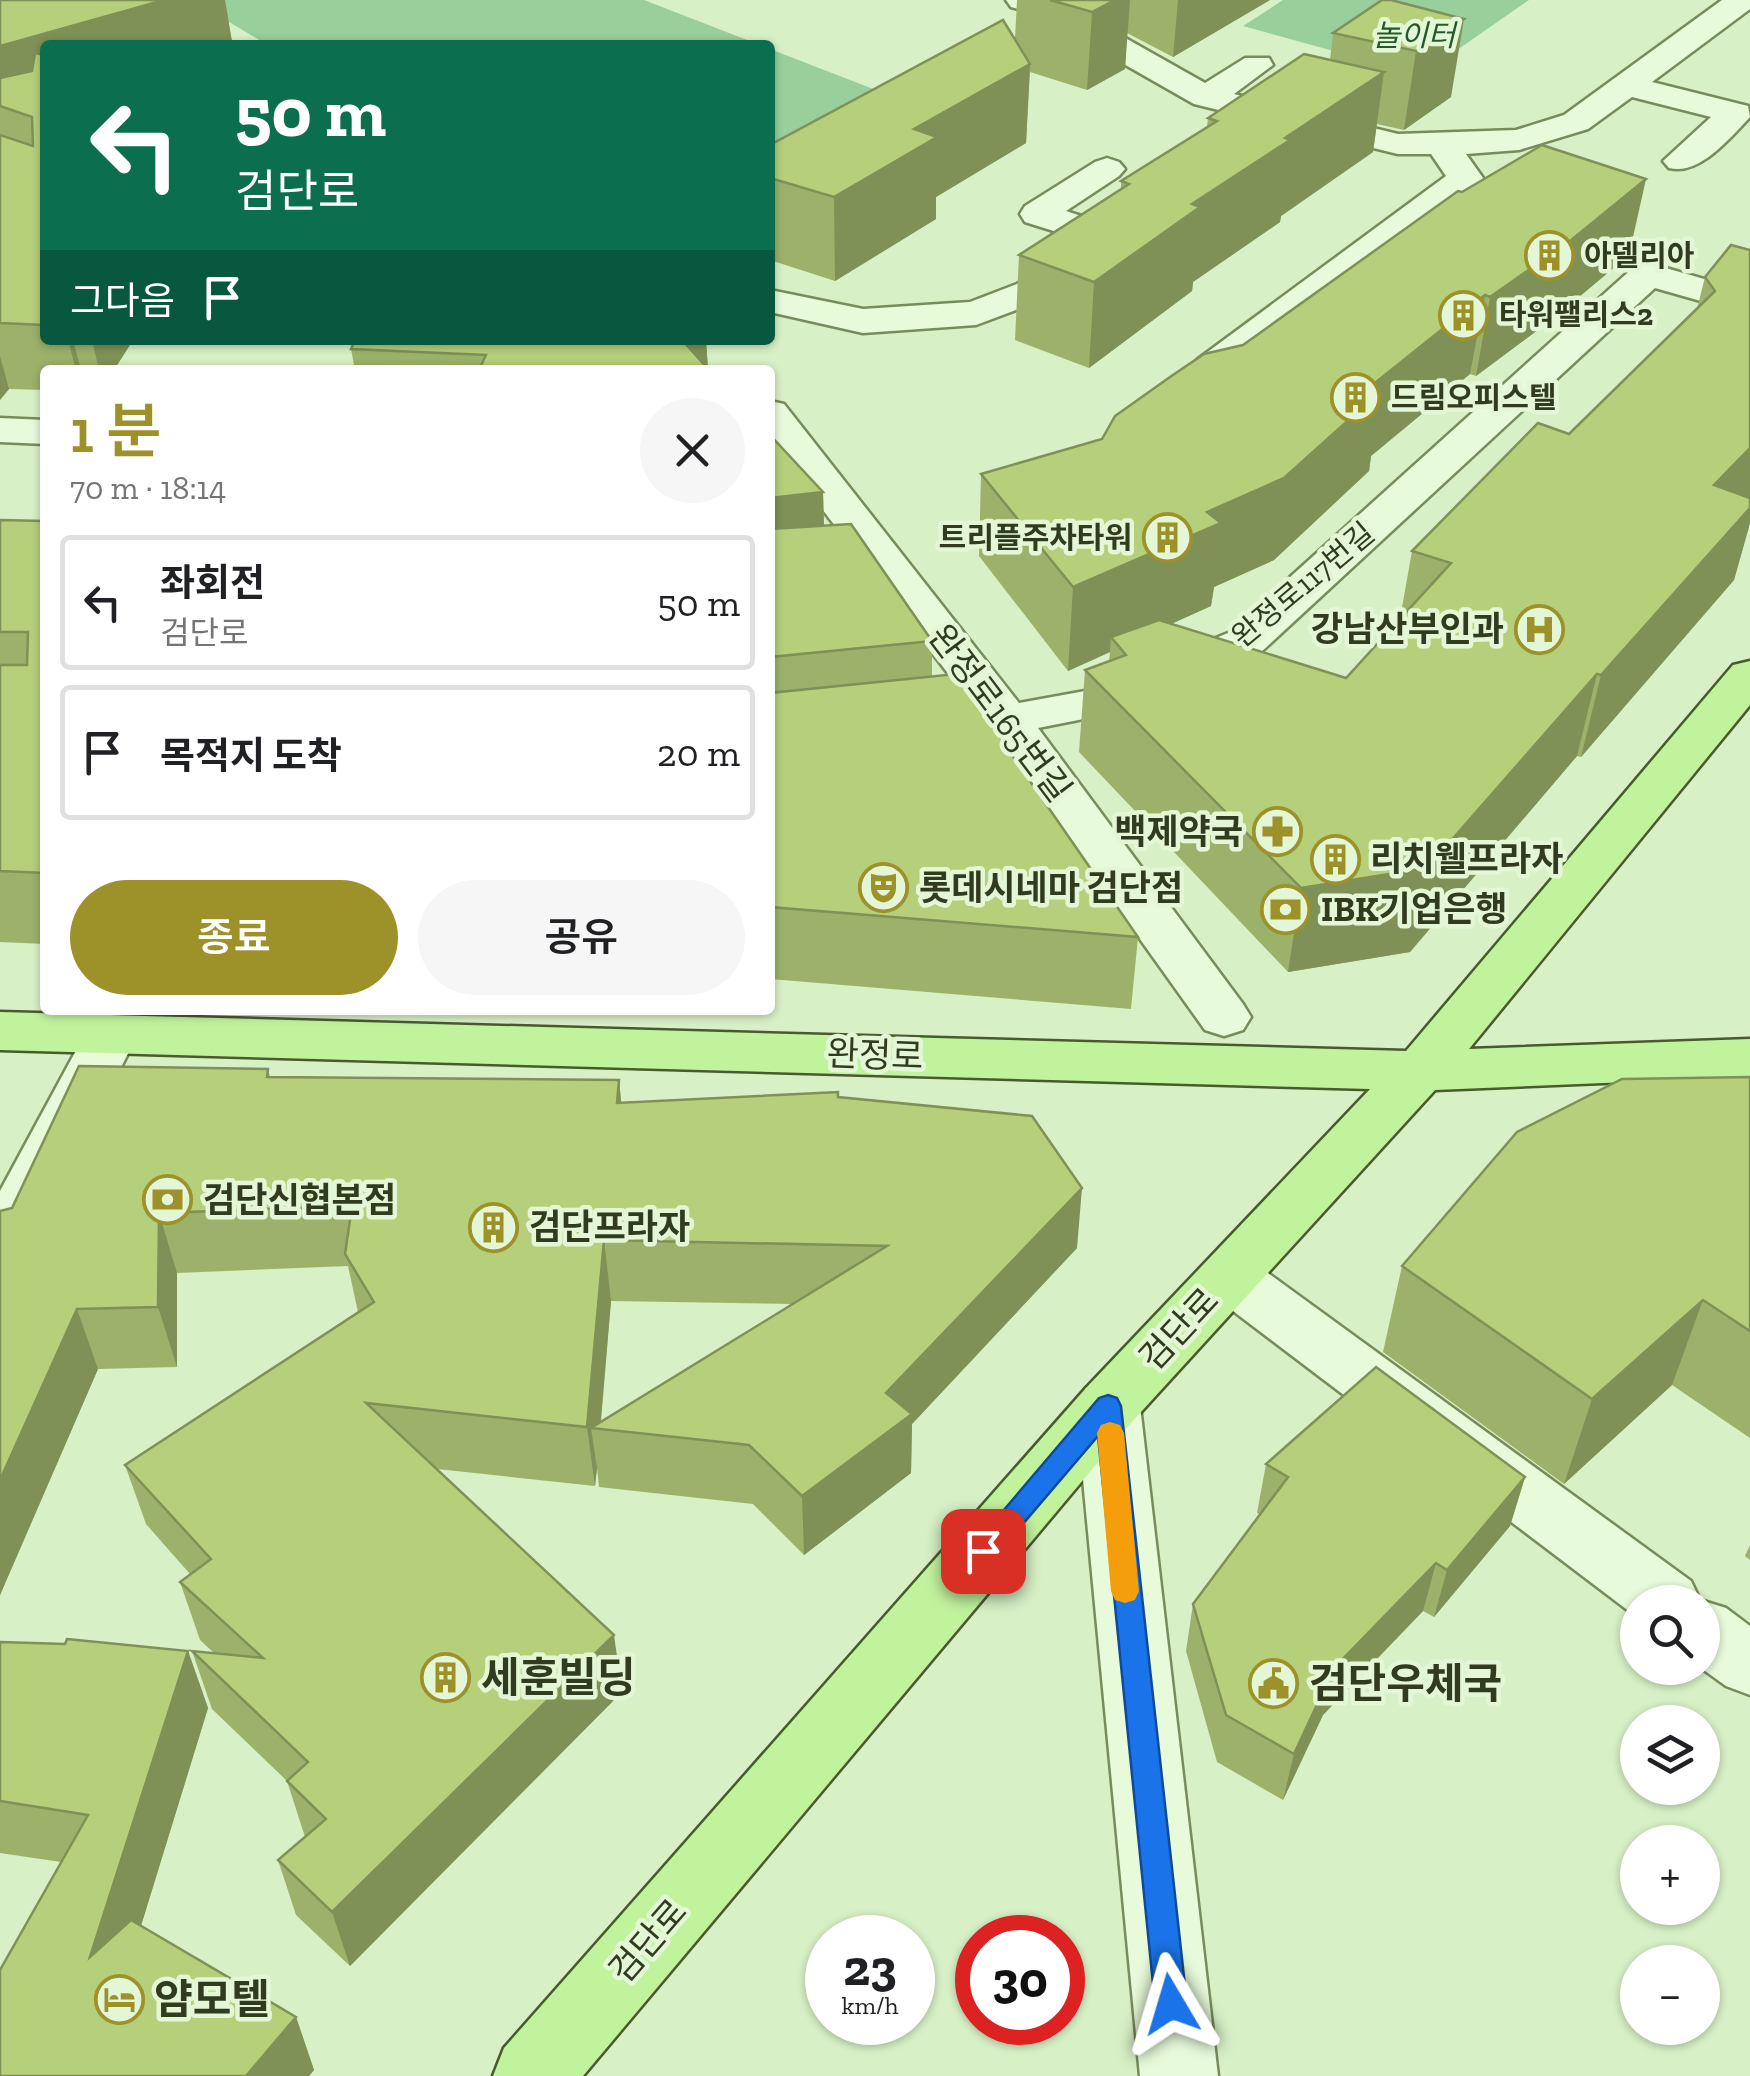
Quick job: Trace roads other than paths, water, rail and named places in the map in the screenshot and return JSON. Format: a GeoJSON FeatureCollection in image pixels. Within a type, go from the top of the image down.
{"type":"FeatureCollection","features":[{"type":"Feature","properties":{"kind":"main road","name":"검단로"},"geometry":{"type":"LineString","coordinates":[[532,2076],[1108,1406],[1420,1071],[1750,675]]}},
{"type":"Feature","properties":{"kind":"main road","name":"완정로"},"geometry":{"type":"LineString","coordinates":[[0,1030],[1420,1071],[1750,1058]]}},
{"type":"Feature","properties":{"kind":"street"},"geometry":{"type":"LineString","coordinates":[[1022,0],[1047,7],[1206,97],[1398,144],[1518,140],[1576,122],[1742,0]]}},
{"type":"Feature","properties":{"kind":"street"},"geometry":{"type":"LineString","coordinates":[[1206,97],[1257,65]]}},
{"type":"Feature","properties":{"kind":"street"},"geometry":{"type":"LineString","coordinates":[[1626,86],[1743,107]]}},
{"type":"Feature","properties":{"kind":"street"},"geometry":{"type":"LineString","coordinates":[[1681,161],[1743,107]]}},
{"type":"Feature","properties":{"kind":"street"},"geometry":{"type":"LineString","coordinates":[[1257,139],[1289,117]]}},
{"type":"Feature","properties":{"kind":"street"},"geometry":{"type":"LineString","coordinates":[[1212,367],[1466,178],[1440,144]]}},
{"type":"Feature","properties":{"kind":"street"},"geometry":{"type":"LineString","coordinates":[[1107,169],[1038,214],[1112,238]]}},
{"type":"Feature","properties":{"kind":"street"},"geometry":{"type":"LineString","coordinates":[[775,302],[863,320],[976,313],[1030,292],[1144,216]]}},
{"type":"Feature","properties":{"kind":"street","name":"완정로117번길"},"geometry":{"type":"LineString","coordinates":[[775,746],[1006,719],[1097,703],[1244,643],[1648,274],[1750,304]]}},
{"type":"Feature","properties":{"kind":"street","name":"완정로165번길"},"geometry":{"type":"LineString","coordinates":[[775,420],[1006,719],[1224,1017]]}},
{"type":"Feature","properties":{"kind":"street"},"geometry":{"type":"LineString","coordinates":[[0,430],[40,432]]}},
{"type":"Feature","properties":{"kind":"street"},"geometry":{"type":"LineString","coordinates":[[840,576],[892,572]]}},
{"type":"Feature","properties":{"kind":"street"},"geometry":{"type":"LineString","coordinates":[[0,1247],[111,1034]]}},
{"type":"Feature","properties":{"kind":"street"},"geometry":{"type":"LineString","coordinates":[[1229,1276],[1644,1585]]}},
{"type":"Feature","properties":{"kind":"street"},"geometry":{"type":"LineString","coordinates":[[1108,1406],[1179,2076]]}},
{"type":"Feature","properties":{"kind":"street"},"geometry":{"type":"LineString","coordinates":[[1720,1642],[1750,1665]]}},
{"type":"Feature","properties":{"kind":"place","name":"아델리아"},"geometry":{"type":"Point","coordinates":[1549,256]}},
{"type":"Feature","properties":{"kind":"place","name":"타워팰리스2"},"geometry":{"type":"Point","coordinates":[1464,315]}},
{"type":"Feature","properties":{"kind":"place","name":"드림오피스텔"},"geometry":{"type":"Point","coordinates":[1356,398]}},
{"type":"Feature","properties":{"kind":"place","name":"트리플주차타워"},"geometry":{"type":"Point","coordinates":[1167,538]}},
{"type":"Feature","properties":{"kind":"place","name":"강남산부인과"},"geometry":{"type":"Point","coordinates":[1539,629]}},
{"type":"Feature","properties":{"kind":"place","name":"백제약국"},"geometry":{"type":"Point","coordinates":[1278,832]}},
{"type":"Feature","properties":{"kind":"place","name":"리치웰프라자"},"geometry":{"type":"Point","coordinates":[1335,859]}},
{"type":"Feature","properties":{"kind":"place","name":"롯데시네마 검단점"},"geometry":{"type":"Point","coordinates":[884,888]}},
{"type":"Feature","properties":{"kind":"place","name":"IBK기업은행"},"geometry":{"type":"Point","coordinates":[1286,909]}},
{"type":"Feature","properties":{"kind":"place","name":"검단신협본점"},"geometry":{"type":"Point","coordinates":[168,1200]}},
{"type":"Feature","properties":{"kind":"place","name":"검단프라자"},"geometry":{"type":"Point","coordinates":[494,1227]}},
{"type":"Feature","properties":{"kind":"place","name":"세훈빌딩"},"geometry":{"type":"Point","coordinates":[446,1677]}},
{"type":"Feature","properties":{"kind":"place","name":"검단우체국"},"geometry":{"type":"Point","coordinates":[1274,1683]}},
{"type":"Feature","properties":{"kind":"place","name":"얌모텔"},"geometry":{"type":"Point","coordinates":[119,1999]}},
{"type":"Feature","properties":{"kind":"park label","name":"놀이터"},"geometry":{"type":"Point","coordinates":[1414,36]}}]}
